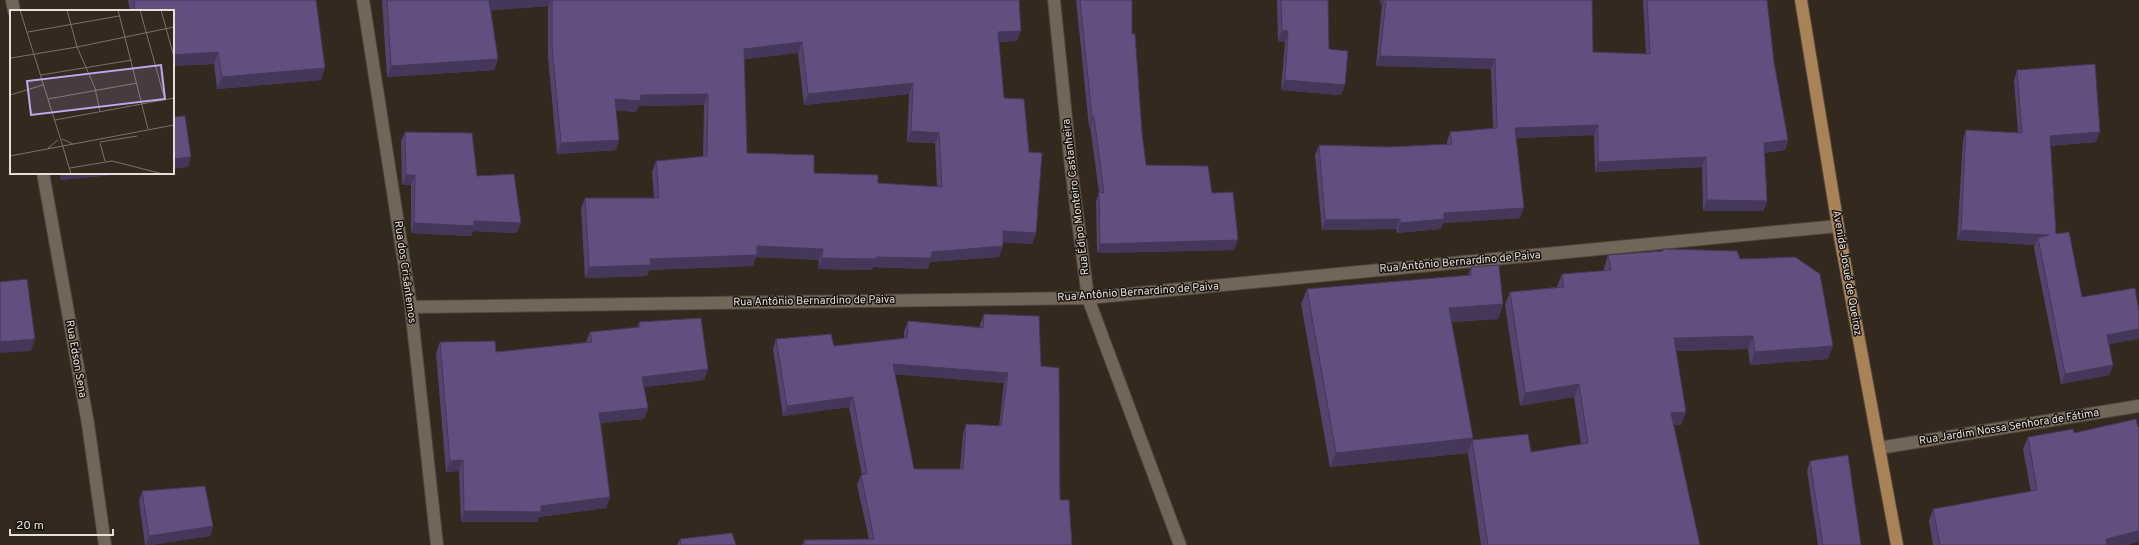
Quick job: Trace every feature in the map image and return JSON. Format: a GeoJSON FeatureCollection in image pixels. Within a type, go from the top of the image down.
{"type":"FeatureCollection","features":[{"type":"Feature","properties":{"kind":"main road","name":"Avenida Josué de Queiroz"},"geometry":{"type":"LineString","coordinates":[[1801,0],[1838,226],[1897,545]]}},
{"type":"Feature","properties":{"kind":"street"},"geometry":{"type":"LineString","coordinates":[[12,0],[14,10]]}},
{"type":"Feature","properties":{"kind":"street","name":"Rua dos Crisântemos"},"geometry":{"type":"LineString","coordinates":[[363,0],[411,306],[437,545]]}},
{"type":"Feature","properties":{"kind":"street","name":"Rua Édipo Monteiro Castanheira"},"geometry":{"type":"LineString","coordinates":[[1054,0],[1071,166],[1088,298],[1180,545]]}},
{"type":"Feature","properties":{"kind":"street","name":"Rua Edson Sena"},"geometry":{"type":"LineString","coordinates":[[43,174],[88,424],[105,545]]}},
{"type":"Feature","properties":{"kind":"street","name":"Rua Antônio Bernardino de Paiva"},"geometry":{"type":"LineString","coordinates":[[411,306],[1088,298],[1838,226]]}},
{"type":"Feature","properties":{"kind":"street","name":"Rua Jardim Nossa Senhora de Fátima"},"geometry":{"type":"LineString","coordinates":[[1879,448],[2139,406]]}},
{"type":"Feature","properties":{"kind":"building"},"geometry":{"type":"Polygon","coordinates":[[[134,0],[316,0],[325,68],[222,77],[218,52],[174,55],[174,10],[135,10],[134,0]]]}},
{"type":"Feature","properties":{"kind":"building"},"geometry":{"type":"Polygon","coordinates":[[[387,0],[489,0],[498,59],[391,66],[387,0]]]}},
{"type":"Feature","properties":{"kind":"building"},"geometry":{"type":"Polygon","coordinates":[[[552,0],[1019,0],[1021,31],[998,32],[1004,98],[1024,99],[1029,152],[1042,153],[1036,233],[1003,231],[1003,246],[932,252],[931,258],[822,258],[823,249],[757,246],[757,255],[650,259],[651,265],[589,267],[585,198],[659,198],[656,161],[707,156],[708,94],[641,95],[640,101],[615,99],[619,140],[561,143],[552,46],[552,0]],[[802,42],[744,49],[747,153],[814,155],[814,173],[878,175],[878,183],[942,187],[939,133],[911,131],[913,83],[808,94],[802,42]]]}},
{"type":"Feature","properties":{"kind":"building"},"geometry":{"type":"Polygon","coordinates":[[[1080,0],[1132,0],[1132,34],[1135,34],[1142,133],[1146,165],[1208,166],[1212,193],[1233,192],[1238,240],[1100,244],[1099,192],[1104,193],[1094,117],[1092,117],[1080,0]]]}},
{"type":"Feature","properties":{"kind":"building"},"geometry":{"type":"Polygon","coordinates":[[[1281,0],[1328,0],[1329,49],[1348,51],[1345,85],[1285,80],[1288,31],[1282,31],[1281,0]]]}},
{"type":"Feature","properties":{"kind":"building"},"geometry":{"type":"Polygon","coordinates":[[[1386,0],[1592,0],[1593,52],[1650,54],[1647,0],[1767,0],[1774,62],[1788,140],[1764,143],[1767,201],[1707,200],[1706,157],[1598,162],[1598,125],[1515,128],[1524,208],[1444,213],[1444,219],[1400,223],[1400,219],[1325,220],[1319,145],[1388,147],[1452,144],[1450,132],[1497,128],[1495,59],[1380,56],[1386,0]]]}},
{"type":"Feature","properties":{"kind":"building"},"geometry":{"type":"Polygon","coordinates":[[[2095,64],[2100,132],[2050,136],[2056,234],[2069,232],[2082,297],[2135,288],[2139,312],[2139,329],[2107,335],[2113,365],[2065,374],[2038,238],[2049,235],[1961,230],[1966,130],[2022,133],[2017,70],[2095,64]]]}},
{"type":"Feature","properties":{"kind":"building"},"geometry":{"type":"Polygon","coordinates":[[[185,116],[191,157],[174,159],[174,117],[185,116]]]}},
{"type":"Feature","properties":{"kind":"building"},"geometry":{"type":"Polygon","coordinates":[[[405,132],[472,133],[477,176],[514,174],[521,223],[474,221],[474,226],[414,223],[415,175],[406,175],[405,132]]]}},
{"type":"Feature","properties":{"kind":"building"},"geometry":{"type":"Polygon","coordinates":[[[1663,249],[1737,251],[1740,259],[1795,257],[1820,274],[1833,346],[1755,352],[1753,336],[1674,338],[1686,412],[1671,413],[1700,545],[1488,545],[1472,440],[1528,434],[1531,452],[1588,443],[1579,384],[1525,393],[1510,292],[1564,287],[1562,274],[1611,270],[1608,255],[1663,251],[1663,249]]]}},
{"type":"Feature","properties":{"kind":"building"},"geometry":{"type":"Polygon","coordinates":[[[1499,265],[1503,304],[1449,308],[1473,438],[1336,453],[1307,289],[1471,275],[1471,267],[1499,265]]]}},
{"type":"Feature","properties":{"kind":"building"},"geometry":{"type":"Polygon","coordinates":[[[27,279],[35,339],[0,342],[0,282],[27,279]]]}},
{"type":"Feature","properties":{"kind":"building"},"geometry":{"type":"Polygon","coordinates":[[[984,314],[1039,316],[1041,366],[1059,368],[1060,500],[1069,500],[1072,545],[805,545],[804,540],[874,539],[861,475],[867,474],[853,397],[787,406],[776,339],[831,334],[834,346],[907,338],[908,321],[983,328],[984,314]],[[893,364],[914,469],[963,469],[966,424],[1001,426],[1008,373],[893,364]]]}},
{"type":"Feature","properties":{"kind":"building"},"geometry":{"type":"Polygon","coordinates":[[[701,318],[708,369],[642,377],[648,408],[599,413],[610,497],[541,506],[541,512],[464,511],[463,460],[450,461],[440,342],[495,341],[496,352],[592,342],[590,332],[640,327],[639,322],[701,318]]]}},
{"type":"Feature","properties":{"kind":"building"},"geometry":{"type":"Polygon","coordinates":[[[2136,419],[2139,427],[2139,531],[2106,539],[2107,545],[1940,545],[1933,509],[2037,490],[2028,437],[2073,429],[2074,433],[2136,419]]]}},
{"type":"Feature","properties":{"kind":"building"},"geometry":{"type":"Polygon","coordinates":[[[1848,455],[1861,545],[1823,545],[1810,461],[1848,455]]]}},
{"type":"Feature","properties":{"kind":"building"},"geometry":{"type":"Polygon","coordinates":[[[205,486],[213,526],[149,536],[142,491],[205,486]]]}},
{"type":"Feature","properties":{"kind":"building"},"geometry":{"type":"Polygon","coordinates":[[[732,533],[736,545],[681,545],[680,539],[732,533]]]}}]}
